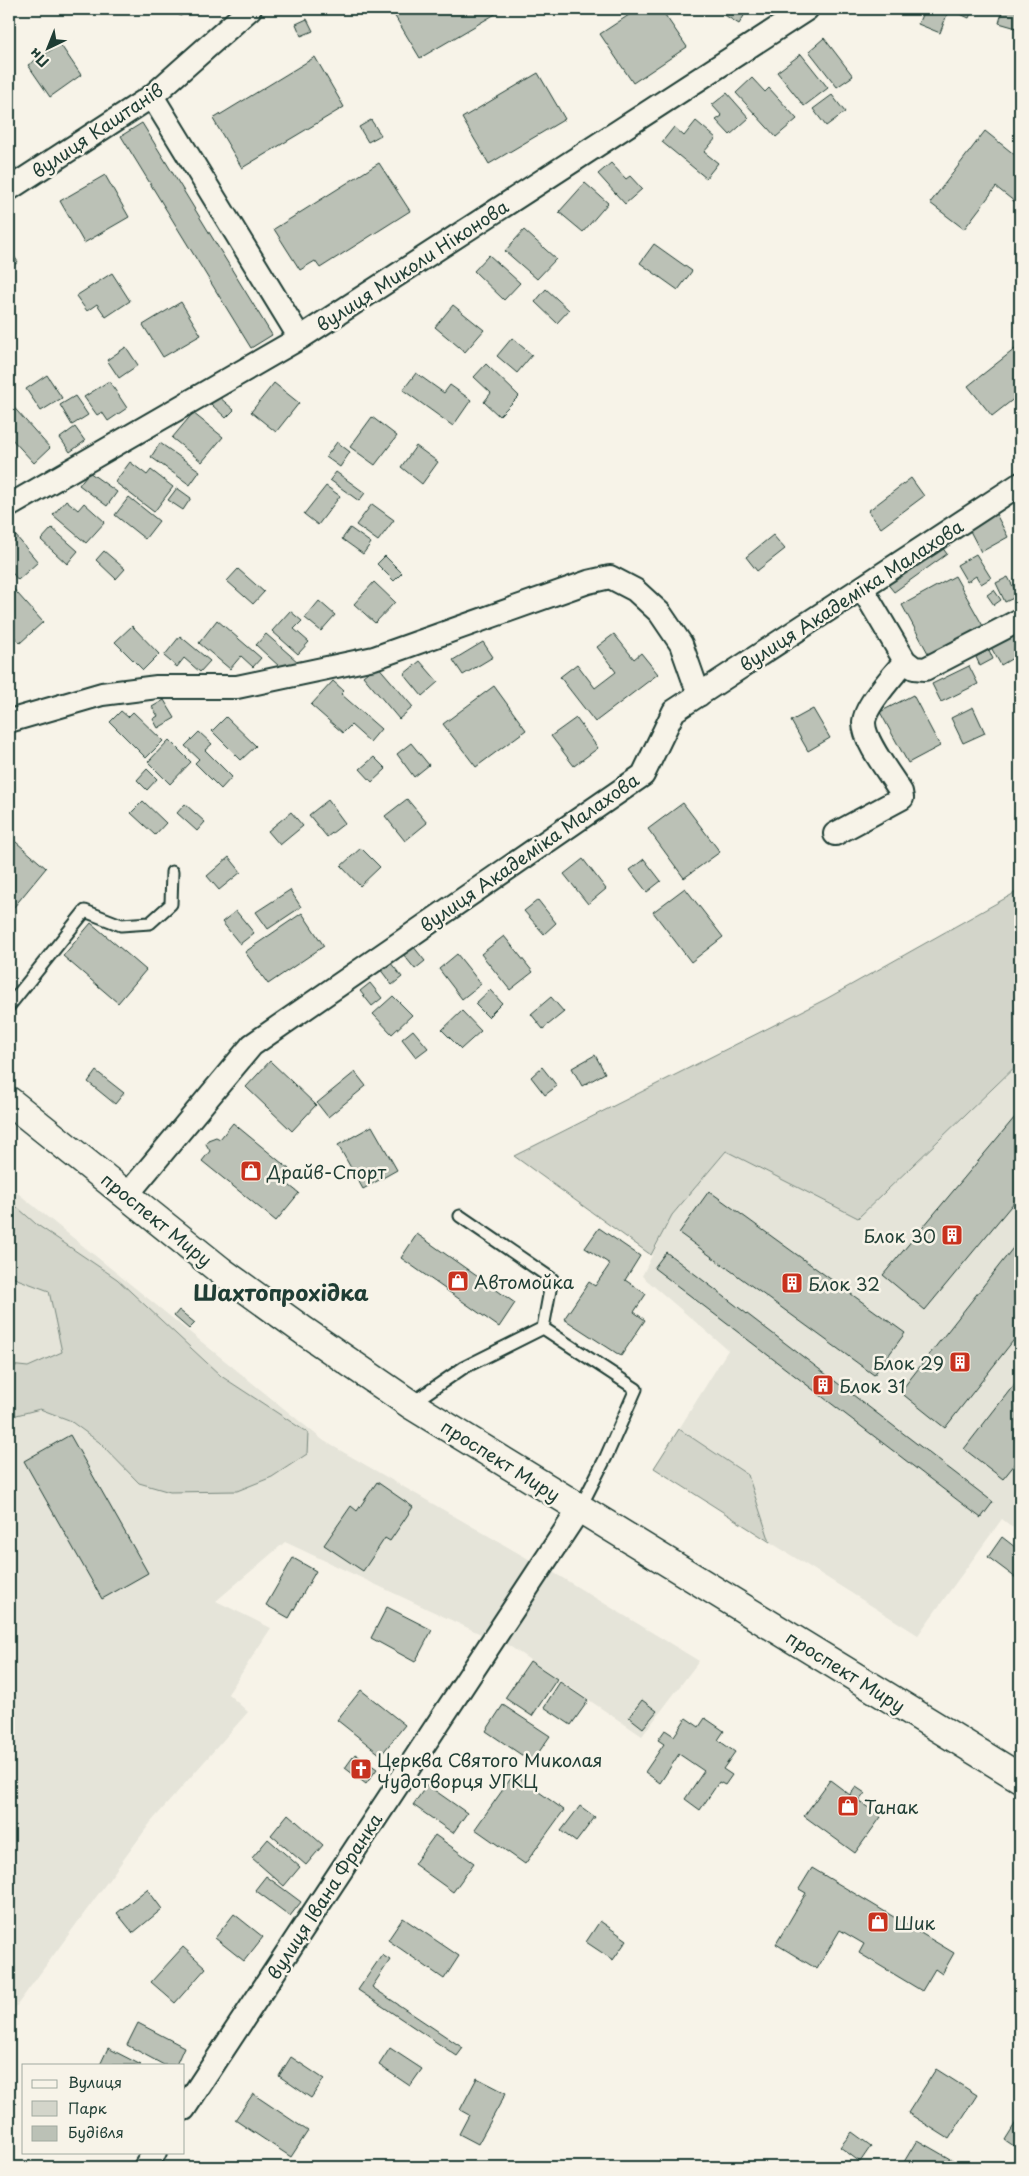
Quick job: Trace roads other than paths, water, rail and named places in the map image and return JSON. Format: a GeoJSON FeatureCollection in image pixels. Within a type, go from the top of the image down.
{"type":"FeatureCollection","features":[{"type":"Feature","properties":{"kind":"main road","name":"проспект Миру"},"geometry":{"type":"LineString","coordinates":[[9,1101],[229,1276],[304,1331],[410,1404],[1020,1778]]}},
{"type":"Feature","properties":{"kind":"street","name":"вулиця Каштанів"},"geometry":{"type":"LineString","coordinates":[[9,189],[152,96],[250,9]]}},
{"type":"Feature","properties":{"kind":"street","name":"вулиця Миколи Ніконова"},"geometry":{"type":"LineString","coordinates":[[9,506],[300,338],[806,9]]}},
{"type":"Feature","properties":{"kind":"street"},"geometry":{"type":"LineString","coordinates":[[152,96],[300,338]]}},
{"type":"Feature","properties":{"kind":"street","name":"вулиця Академіка Малахова"},"geometry":{"type":"LineString","coordinates":[[127,1195],[252,1045],[643,775],[674,712],[1020,484]]}},
{"type":"Feature","properties":{"kind":"street"},"geometry":{"type":"LineString","coordinates":[[9,721],[102,694],[157,687],[237,687],[374,658],[588,582],[610,577],[635,590],[660,613],[681,644],[699,695]]}},
{"type":"Feature","properties":{"kind":"street"},"geometry":{"type":"LineString","coordinates":[[862,588],[905,661],[914,668],[925,669],[1020,620]]}},
{"type":"Feature","properties":{"kind":"street"},"geometry":{"type":"LineString","coordinates":[[835,834],[902,798],[901,792],[869,740],[864,723],[867,711],[905,661]]}},
{"type":"Feature","properties":{"kind":"street","name":"вулиця Івана Франка"},"geometry":{"type":"LineString","coordinates":[[185,2107],[580,1508]]}},
{"type":"Feature","properties":{"kind":"street"},"geometry":{"type":"LineString","coordinates":[[145,2167],[154,2154]]}},
{"type":"Feature","properties":{"kind":"lane"},"geometry":{"type":"LineString","coordinates":[[9,1006],[86,911],[122,925],[150,923],[171,904],[172,872]]}},
{"type":"Feature","properties":{"kind":"lane"},"geometry":{"type":"LineString","coordinates":[[460,1216],[552,1279],[543,1328]]}},
{"type":"Feature","properties":{"kind":"lane"},"geometry":{"type":"LineString","coordinates":[[410,1404],[463,1368],[543,1328]]}},
{"type":"Feature","properties":{"kind":"lane"},"geometry":{"type":"LineString","coordinates":[[543,1328],[636,1389],[606,1458],[580,1508]]}},
{"type":"Feature","properties":{"kind":"place","name":"Драйв-Спорт"},"geometry":{"type":"Point","coordinates":[251,1171]}},
{"type":"Feature","properties":{"kind":"place","name":"Блок 30"},"geometry":{"type":"Point","coordinates":[952,1235]}},
{"type":"Feature","properties":{"kind":"place","name":"Автомойка"},"geometry":{"type":"Point","coordinates":[458,1281]}},
{"type":"Feature","properties":{"kind":"place","name":"Блок 32"},"geometry":{"type":"Point","coordinates":[792,1283]}},
{"type":"Feature","properties":{"kind":"place","name":"Блок 29"},"geometry":{"type":"Point","coordinates":[960,1362]}},
{"type":"Feature","properties":{"kind":"place","name":"Блок 31"},"geometry":{"type":"Point","coordinates":[823,1385]}},
{"type":"Feature","properties":{"kind":"place","name":"Церква Святого Миколая Чудотворця УГКЦ"},"geometry":{"type":"Point","coordinates":[361,1769]}},
{"type":"Feature","properties":{"kind":"place","name":"Танак"},"geometry":{"type":"Point","coordinates":[848,1806]}},
{"type":"Feature","properties":{"kind":"place","name":"Шик"},"geometry":{"type":"Point","coordinates":[878,1922]}},
{"type":"Feature","properties":{"kind":"district","name":"Шахтопрохідка"},"geometry":{"type":"Point","coordinates":[281,1291]}}]}
